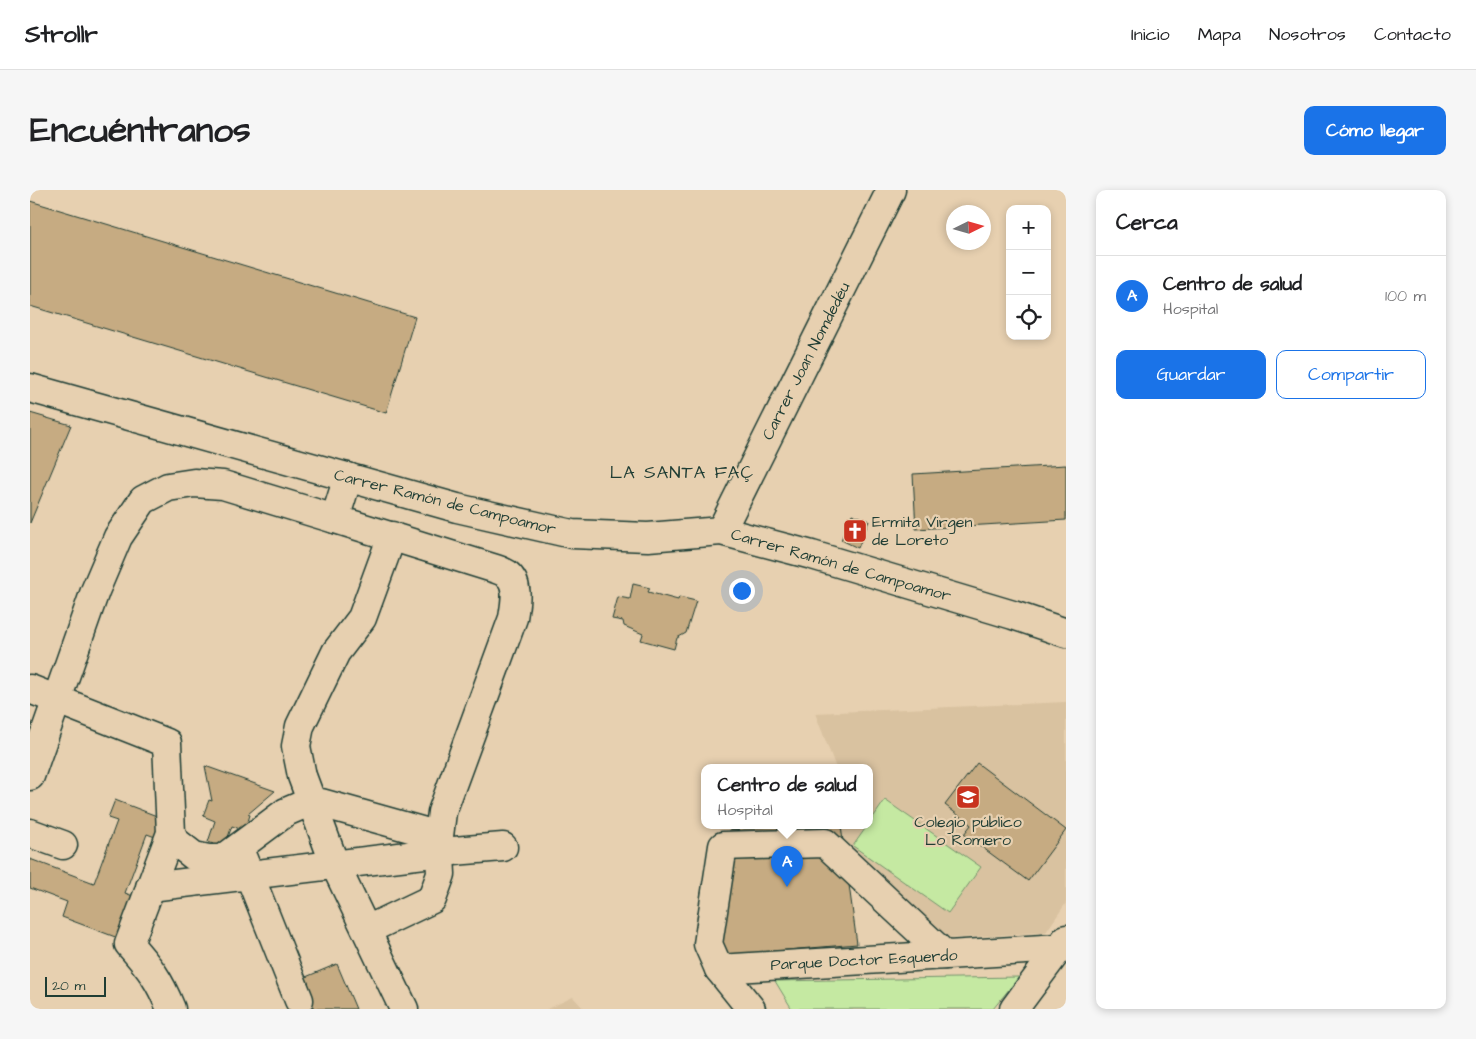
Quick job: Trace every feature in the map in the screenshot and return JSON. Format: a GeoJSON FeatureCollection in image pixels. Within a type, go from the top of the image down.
{"type":"FeatureCollection","features":[{"type":"Feature","properties":{"kind":"street","name":"Carrer Joan Nomdedéu"},"geometry":{"type":"LineString","coordinates":[[720,531],[891,190]]}},
{"type":"Feature","properties":{"kind":"street","name":"Carrer Ramón de Campoamor"},"geometry":{"type":"LineString","coordinates":[[30,388],[457,508],[572,534],[648,537],[720,531],[831,561],[1013,615],[1066,633]]}},
{"type":"Feature","properties":{"kind":"street"},"geometry":{"type":"LineString","coordinates":[[335,519],[348,477]]}},
{"type":"Feature","properties":{"kind":"street"},"geometry":{"type":"LineString","coordinates":[[30,776],[95,591],[118,537],[143,500],[168,487],[194,483],[223,485],[392,536],[507,574],[513,582],[516,598],[513,618],[442,812],[441,874],[432,899],[367,930]]}},
{"type":"Feature","properties":{"kind":"street"},"geometry":{"type":"LineString","coordinates":[[392,536],[362,618],[336,652],[300,726],[296,746],[298,762],[335,865],[404,1009]]}},
{"type":"Feature","properties":{"kind":"street"},"geometry":{"type":"LineString","coordinates":[[30,689],[167,743],[171,833],[128,944],[151,969],[172,1009]]}},
{"type":"Feature","properties":{"kind":"street"},"geometry":{"type":"LineString","coordinates":[[171,833],[176,842],[194,856],[208,859],[223,859],[286,812],[307,803],[321,803],[440,844]]}},
{"type":"Feature","properties":{"kind":"street"},"geometry":{"type":"LineString","coordinates":[[30,833],[63,845]]}},
{"type":"Feature","properties":{"kind":"street"},"geometry":{"type":"LineString","coordinates":[[751,1009],[719,969],[708,944],[723,846],[825,843],[945,955]]}},
{"type":"Feature","properties":{"kind":"street"},"geometry":{"type":"LineString","coordinates":[[150,887],[335,865],[440,844],[502,847]]}},
{"type":"Feature","properties":{"kind":"street"},"geometry":{"type":"LineString","coordinates":[[240,848],[249,876],[300,1000]]}},
{"type":"Feature","properties":{"kind":"street"},"geometry":{"type":"LineString","coordinates":[[1014,1009],[1063,944]]}},
{"type":"Feature","properties":{"kind":"street","name":"Parque Doctor Esquerdo"},"geometry":{"type":"LineString","coordinates":[[719,969],[945,955],[1063,944]]}},
{"type":"Feature","properties":{"kind":"shaded area","name":"Colegio público Lo Romero"},"geometry":{"type":"Polygon","coordinates":[[[1066,702],[1066,903],[1046,932],[946,939],[847,859],[842,829],[873,829],[873,764],[834,764],[815,713],[1066,702]]]}},
{"type":"Feature","properties":{"kind":"shaded area"},"geometry":{"type":"Polygon","coordinates":[[[573,997],[584,1009],[547,1009],[573,997]]]}},
{"type":"Feature","properties":{"kind":"green space"},"geometry":{"type":"Polygon","coordinates":[[[885,800],[981,867],[948,913],[853,846],[865,829],[873,829],[873,818],[885,800]]]}},
{"type":"Feature","properties":{"kind":"green space"},"geometry":{"type":"Polygon","coordinates":[[[1019,977],[993,1009],[792,1009],[775,981],[1019,977]]]}},
{"type":"Feature","properties":{"kind":"building"},"geometry":{"type":"Polygon","coordinates":[[[30,201],[415,317],[386,413],[30,306],[30,201]]]}},
{"type":"Feature","properties":{"kind":"building"},"geometry":{"type":"Polygon","coordinates":[[[30,413],[71,425],[30,523],[30,413]]]}},
{"type":"Feature","properties":{"kind":"building"},"geometry":{"type":"Polygon","coordinates":[[[1066,465],[1066,520],[916,529],[913,474],[1066,465]]]}},
{"type":"Feature","properties":{"kind":"building","name":"Ermita Virgen de Loreto"},"geometry":{"type":"Polygon","coordinates":[[[852,514],[869,521],[858,548],[841,540],[852,514]]]}},
{"type":"Feature","properties":{"kind":"building"},"geometry":{"type":"Polygon","coordinates":[[[633,584],[650,588],[648,592],[678,600],[679,597],[696,601],[686,633],[677,638],[674,649],[641,640],[643,634],[624,626],[623,621],[612,619],[618,597],[630,599],[633,584]]]}},
{"type":"Feature","properties":{"kind":"building"},"geometry":{"type":"Polygon","coordinates":[[[977,763],[1066,830],[1028,881],[964,834],[971,825],[945,805],[977,763]]]}},
{"type":"Feature","properties":{"kind":"building"},"geometry":{"type":"Polygon","coordinates":[[[205,766],[275,791],[248,814],[250,815],[245,831],[232,826],[224,848],[208,842],[215,821],[203,816],[209,800],[212,801],[205,766]]]}},
{"type":"Feature","properties":{"kind":"building"},"geometry":{"type":"Polygon","coordinates":[[[115,800],[162,818],[155,837],[147,834],[125,893],[133,896],[118,938],[62,917],[67,902],[30,888],[30,859],[94,883],[117,821],[108,818],[115,800]]]}},
{"type":"Feature","properties":{"kind":"building"},"geometry":{"type":"Polygon","coordinates":[[[730,829],[841,829],[857,944],[717,956],[730,829]]]}},
{"type":"Feature","properties":{"kind":"building"},"geometry":{"type":"Polygon","coordinates":[[[337,964],[356,1009],[314,1009],[301,979],[337,964]]]}},
{"type":"Feature","properties":{"kind":"place","name":"Ermita Virgen de Loreto"},"geometry":{"type":"Point","coordinates":[855,531]}},
{"type":"Feature","properties":{"kind":"place","name":"Colegio público Lo Romero"},"geometry":{"type":"Point","coordinates":[968,797]}},
{"type":"Feature","properties":{"kind":"place","name":"Centro de salud"},"geometry":{"type":"Point","coordinates":[787,887]}},
{"type":"Feature","properties":{"kind":"district","name":"LA SANTA FAÇ"},"geometry":{"type":"Point","coordinates":[682,472]}}]}
